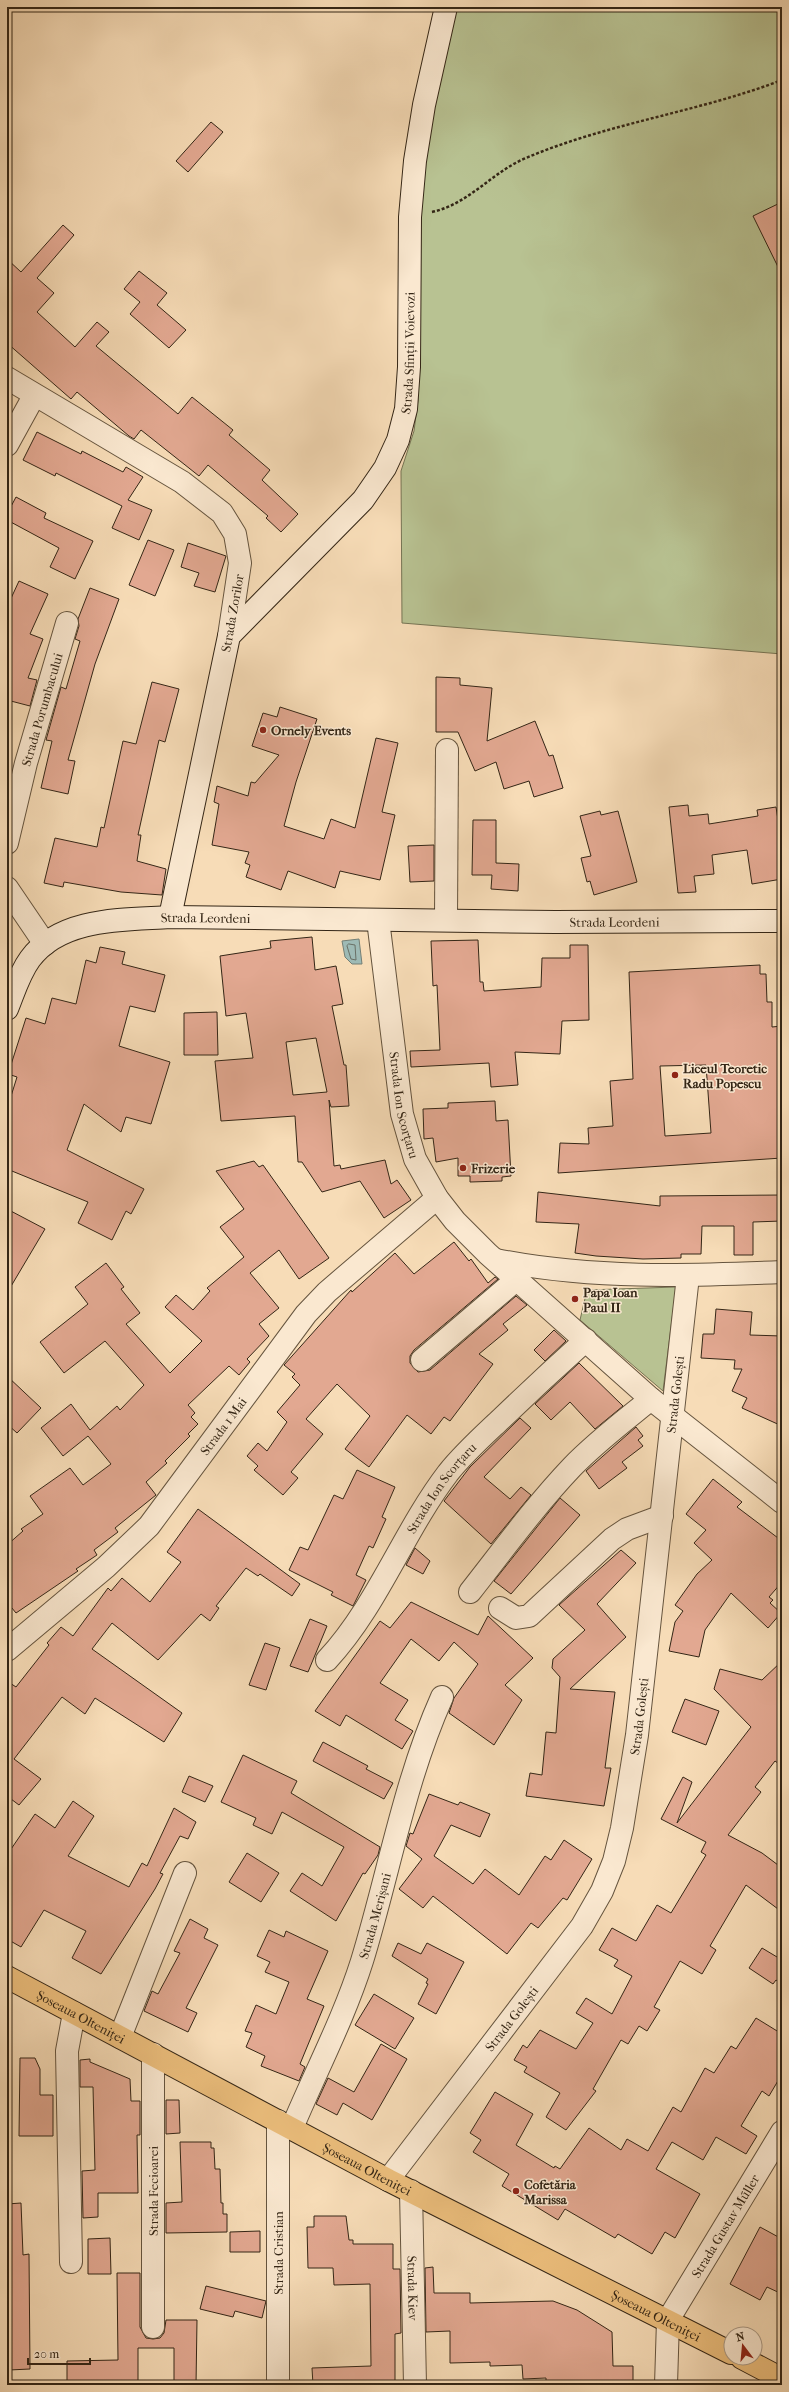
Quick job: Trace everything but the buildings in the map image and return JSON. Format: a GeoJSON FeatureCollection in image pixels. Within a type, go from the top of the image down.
{"type":"FeatureCollection","features":[{"type":"Feature","properties":{"kind":"main road","name":"Șoseaua Olteniței"},"geometry":{"type":"LineString","coordinates":[[7,1977],[388,2180],[723,2348]]}},
{"type":"Feature","properties":{"kind":"main road"},"geometry":{"type":"LineString","coordinates":[[757,2366],[782,2379]]}},
{"type":"Feature","properties":{"kind":"street","name":"Strada Sfinții Voievozi"},"geometry":{"type":"LineString","coordinates":[[229,636],[363,500],[375,484],[392,455],[402,427],[407,393],[410,217],[415,161],[424,105],[446,7]]}},
{"type":"Feature","properties":{"kind":"street","name":"Strada Zorilor"},"geometry":{"type":"LineString","coordinates":[[7,378],[34,396],[182,482],[222,513],[235,534],[240,563],[229,636],[170,917]]}},
{"type":"Feature","properties":{"kind":"street"},"geometry":{"type":"LineString","coordinates":[[7,445],[34,396]]}},
{"type":"Feature","properties":{"kind":"street","name":"Strada Porumbacului"},"geometry":{"type":"LineString","coordinates":[[7,843],[26,764],[67,623]]}},
{"type":"Feature","properties":{"kind":"street"},"geometry":{"type":"LineString","coordinates":[[446,920],[447,750]]}},
{"type":"Feature","properties":{"kind":"street"},"geometry":{"type":"LineString","coordinates":[[7,888],[45,944]]}},
{"type":"Feature","properties":{"kind":"street","name":"Strada Leordeni"},"geometry":{"type":"LineString","coordinates":[[7,1009],[20,975],[31,958],[45,944],[84,926],[106,922],[170,917],[378,920],[782,921]]}},
{"type":"Feature","properties":{"kind":"street","name":"Strada Ion Scorțaru"},"geometry":{"type":"LineString","coordinates":[[378,920],[402,1114],[415,1159],[437,1198],[455,1221],[495,1260],[651,1399],[673,1418],[782,1502]]}},
{"type":"Feature","properties":{"kind":"street","name":"Strada 1 Mai"},"geometry":{"type":"LineString","coordinates":[[7,1650],[136,1540],[172,1498],[306,1314],[327,1292],[437,1198]]}},
{"type":"Feature","properties":{"kind":"street"},"geometry":{"type":"LineString","coordinates":[[495,1260],[573,1272],[688,1276],[782,1272]]}},
{"type":"Feature","properties":{"kind":"street","name":"Strada Golești"},"geometry":{"type":"LineString","coordinates":[[388,2180],[582,1926],[602,1891],[614,1861],[622,1828],[637,1735],[688,1276]]}},
{"type":"Feature","properties":{"kind":"street"},"geometry":{"type":"LineString","coordinates":[[422,1360],[517,1279]]}},
{"type":"Feature","properties":{"kind":"street","name":"Strada Ion Scorțaru"},"geometry":{"type":"LineString","coordinates":[[327,1660],[343,1643],[371,1602],[426,1506],[449,1472],[474,1444],[586,1340]]}},
{"type":"Feature","properties":{"kind":"street"},"geometry":{"type":"LineString","coordinates":[[470,1592],[536,1509],[572,1467],[606,1435],[651,1399]]}},
{"type":"Feature","properties":{"kind":"street"},"geometry":{"type":"LineString","coordinates":[[500,1608],[516,1618],[528,1616],[612,1539],[627,1528],[662,1516]]}},
{"type":"Feature","properties":{"kind":"street","name":"Strada Merișani"},"geometry":{"type":"LineString","coordinates":[[285,2124],[349,1997],[388,1870],[411,1775],[442,1697]]}},
{"type":"Feature","properties":{"kind":"street"},"geometry":{"type":"LineString","coordinates":[[120,2037],[185,1873]]}},
{"type":"Feature","properties":{"kind":"street"},"geometry":{"type":"LineString","coordinates":[[71,2262],[66,2051],[74,2013]]}},
{"type":"Feature","properties":{"kind":"street","name":"Strada Fecioarei"},"geometry":{"type":"LineString","coordinates":[[153,2054],[153,2327]]}},
{"type":"Feature","properties":{"kind":"street","name":"Strada Cristian"},"geometry":{"type":"LineString","coordinates":[[278,2385],[285,2124]]}},
{"type":"Feature","properties":{"kind":"street","name":"Strada Gustav Műller"},"geometry":{"type":"LineString","coordinates":[[668,2320],[782,2132]]}},
{"type":"Feature","properties":{"kind":"street","name":"Strada Kiev"},"geometry":{"type":"LineString","coordinates":[[411,2191],[415,2385]]}},
{"type":"Feature","properties":{"kind":"street"},"geometry":{"type":"LineString","coordinates":[[666,2385],[668,2320]]}},
{"type":"Feature","properties":{"kind":"path"},"geometry":{"type":"LineString","coordinates":[[410,217],[443,210],[468,197],[525,158],[611,129],[749,93],[782,80]]}},
{"type":"Feature","properties":{"kind":"green space"},"geometry":{"type":"Polygon","coordinates":[[[457,7],[782,7],[782,654],[402,623],[401,471],[414,431],[418,400],[420,329],[418,252],[422,183],[436,98],[457,7]]]}},
{"type":"Feature","properties":{"kind":"green space"},"geometry":{"type":"Polygon","coordinates":[[[676,1287],[663,1391],[580,1320],[587,1290],[676,1287]]]}},
{"type":"Feature","properties":{"kind":"water"},"geometry":{"type":"Polygon","coordinates":[[[359,939],[362,964],[352,964],[345,957],[342,941],[359,939]]]}},
{"type":"Feature","properties":{"kind":"place","name":"Ornely Events"},"geometry":{"type":"Point","coordinates":[263,730]}},
{"type":"Feature","properties":{"kind":"place","name":"Liceul Teoretic Radu Popescu"},"geometry":{"type":"Point","coordinates":[675,1075]}},
{"type":"Feature","properties":{"kind":"place","name":"Frizerie"},"geometry":{"type":"Point","coordinates":[463,1168]}},
{"type":"Feature","properties":{"kind":"place","name":"Papa Ioan Paul II"},"geometry":{"type":"Point","coordinates":[575,1299]}},
{"type":"Feature","properties":{"kind":"place","name":"Cofetăria Marissa"},"geometry":{"type":"Point","coordinates":[516,2191]}}]}
